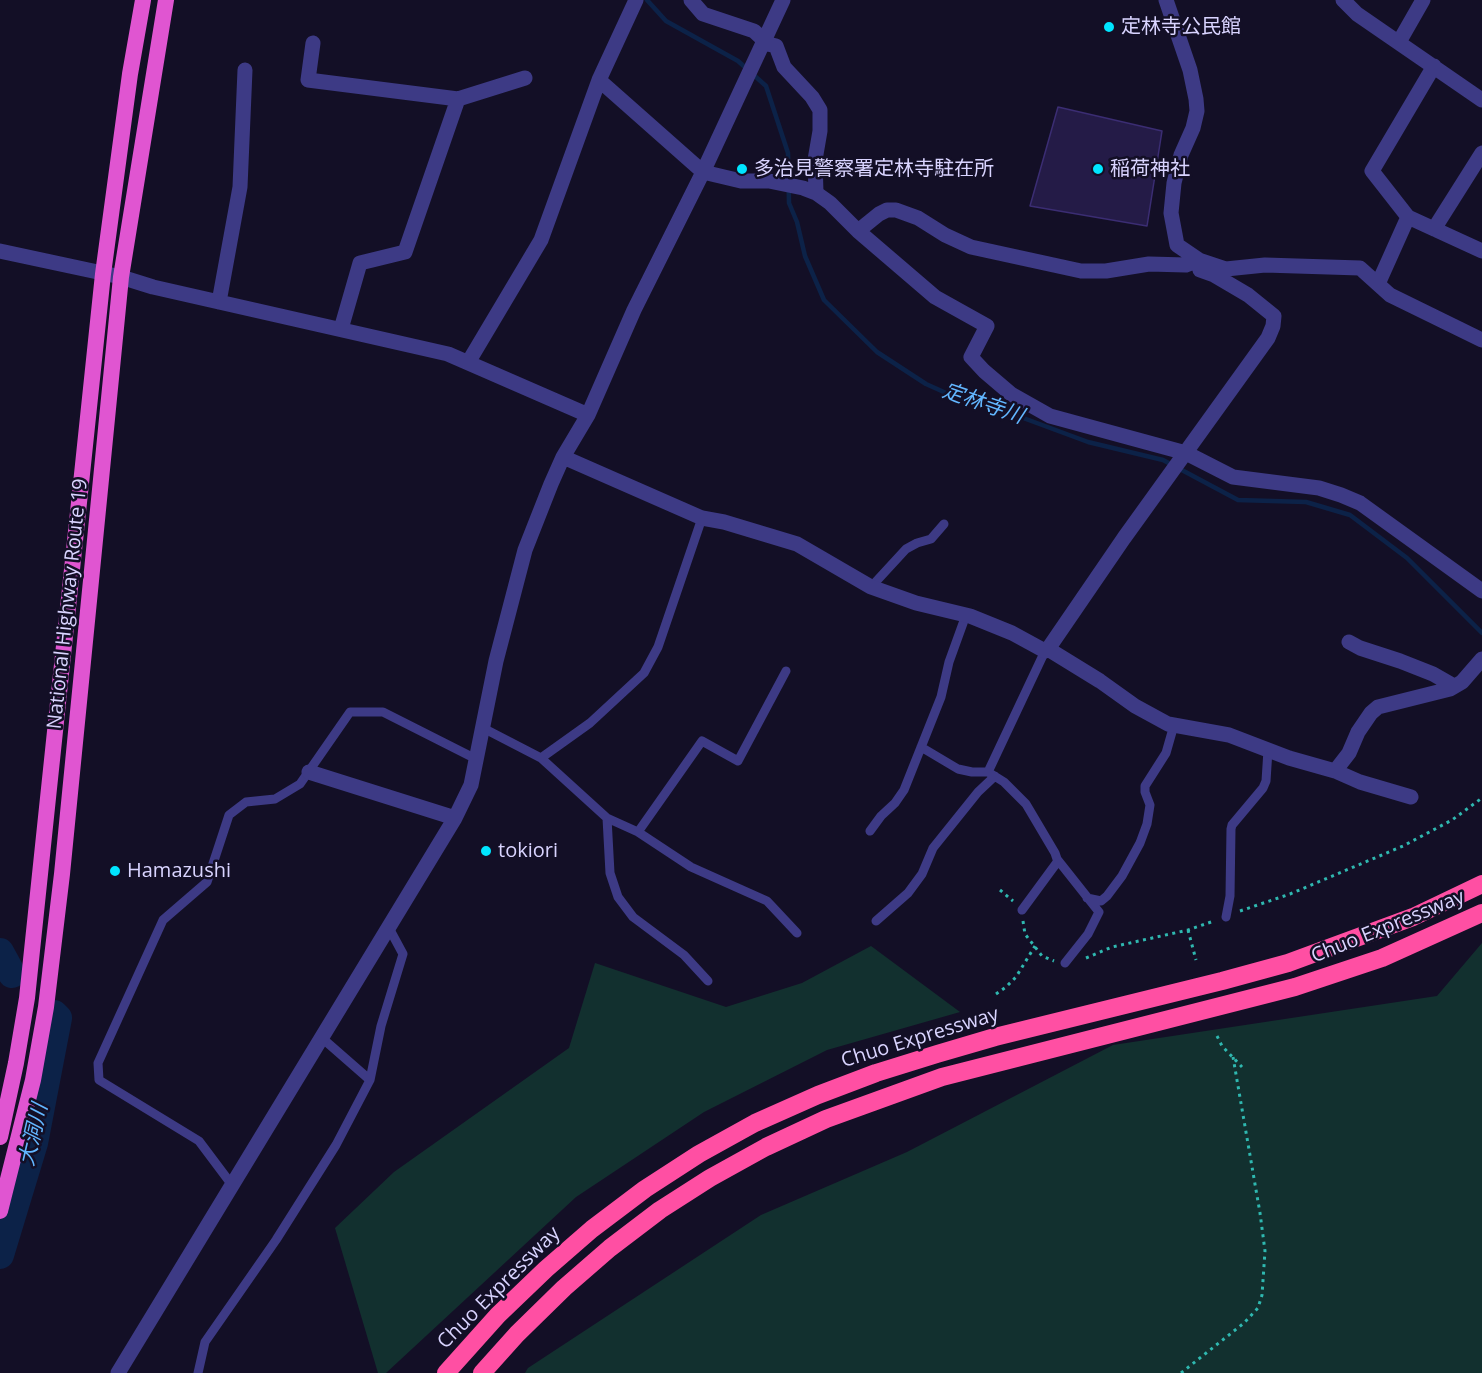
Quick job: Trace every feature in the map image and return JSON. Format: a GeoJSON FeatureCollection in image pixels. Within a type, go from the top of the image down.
{"type":"FeatureCollection","features":[{"type":"Feature","properties":{"kind":"highway","name":"National Highway Route 19"},"geometry":{"type":"LineString","coordinates":[[0,1137],[27,998],[103,274],[142,0]]}},
{"type":"Feature","properties":{"kind":"highway","name":"National Highway Route 19"},"geometry":{"type":"LineString","coordinates":[[0,1211],[33,1080],[51,965],[121,278],[166,0]]}},
{"type":"Feature","properties":{"kind":"highway","name":"Chuo Expressway"},"geometry":{"type":"LineString","coordinates":[[446,1373],[498,1315],[592,1229],[699,1154],[755,1123],[818,1095],[876,1073],[937,1054],[995,1037],[1288,963],[1413,917],[1482,884]]}},
{"type":"Feature","properties":{"kind":"highway","name":"Chuo Expressway"},"geometry":{"type":"LineString","coordinates":[[482,1373],[517,1334],[564,1288],[610,1248],[660,1210],[710,1178],[766,1147],[826,1119],[942,1077],[1295,987],[1382,958],[1482,913]]}},
{"type":"Feature","properties":{"kind":"street"},"geometry":{"type":"LineString","coordinates":[[691,0],[704,14],[754,31],[764,40],[776,46],[784,67],[812,97],[820,110],[820,131],[815,160],[816,193]]}},
{"type":"Feature","properties":{"kind":"street"},"geometry":{"type":"LineString","coordinates":[[118,1373],[389,928],[455,818],[471,785],[496,661],[525,550],[563,457],[588,414],[634,310],[703,172],[783,0]]}},
{"type":"Feature","properties":{"kind":"street"},"geometry":{"type":"LineString","coordinates":[[1166,0],[1190,70],[1197,111],[1193,128],[1181,155],[1174,183],[1171,213],[1177,245],[1196,261],[1226,269],[1265,265],[1360,268],[1390,295],[1482,340]]}},
{"type":"Feature","properties":{"kind":"street"},"geometry":{"type":"LineString","coordinates":[[1342,0],[1357,14],[1482,100]]}},
{"type":"Feature","properties":{"kind":"street"},"geometry":{"type":"LineString","coordinates":[[1399,42],[1423,0]]}},
{"type":"Feature","properties":{"kind":"street"},"geometry":{"type":"LineString","coordinates":[[469,361],[541,240],[629,4]]}},
{"type":"Feature","properties":{"kind":"street"},"geometry":{"type":"LineString","coordinates":[[313,43],[308,80],[458,99],[525,78]]}},
{"type":"Feature","properties":{"kind":"street"},"geometry":{"type":"LineString","coordinates":[[1434,66],[1372,171],[1408,217],[1482,251]]}},
{"type":"Feature","properties":{"kind":"street"},"geometry":{"type":"LineString","coordinates":[[219,302],[240,187],[245,70]]}},
{"type":"Feature","properties":{"kind":"street"},"geometry":{"type":"LineString","coordinates":[[599,80],[703,172],[741,181],[769,182],[816,193],[830,203],[858,231],[936,297],[987,327],[971,357],[1011,394],[1050,416],[1186,453],[1233,477],[1319,488],[1341,495],[1360,503],[1482,591]]}},
{"type":"Feature","properties":{"kind":"street"},"geometry":{"type":"LineString","coordinates":[[340,329],[360,263],[405,252],[458,99]]}},
{"type":"Feature","properties":{"kind":"street"},"geometry":{"type":"LineString","coordinates":[[1434,229],[1482,153]]}},
{"type":"Feature","properties":{"kind":"street"},"geometry":{"type":"LineString","coordinates":[[858,231],[879,214],[887,210],[896,210],[918,218],[945,235],[971,247],[1081,271],[1106,271],[1149,264],[1186,265],[1196,261]]}},
{"type":"Feature","properties":{"kind":"street"},"geometry":{"type":"LineString","coordinates":[[1378,284],[1408,217]]}},
{"type":"Feature","properties":{"kind":"street"},"geometry":{"type":"LineString","coordinates":[[0,251],[448,354],[469,361],[588,414]]}},
{"type":"Feature","properties":{"kind":"street"},"geometry":{"type":"LineString","coordinates":[[1046,650],[1268,338],[1273,326],[1274,316],[1248,295],[1199,270],[1196,261]]}},
{"type":"Feature","properties":{"kind":"street"},"geometry":{"type":"LineString","coordinates":[[563,457],[702,518],[724,522],[797,544],[871,586],[916,603],[966,615],[1012,633],[1100,681],[1135,706],[1168,724],[1229,735],[1335,771],[1360,782],[1412,797]]}},
{"type":"Feature","properties":{"kind":"street"},"geometry":{"type":"LineString","coordinates":[[1350,642],[1360,648],[1433,674],[1454,686]]}},
{"type":"Feature","properties":{"kind":"street"},"geometry":{"type":"LineString","coordinates":[[1335,771],[1349,753],[1358,732],[1378,707],[1454,686],[1469,675],[1482,659]]}},
{"type":"Feature","properties":{"kind":"street"},"geometry":{"type":"LineString","coordinates":[[309,772],[455,818]]}},
{"type":"Feature","properties":{"kind":"lane"},"geometry":{"type":"LineString","coordinates":[[541,758],[590,723],[644,673],[658,647],[702,518]]}},
{"type":"Feature","properties":{"kind":"lane"},"geometry":{"type":"LineString","coordinates":[[871,586],[906,549],[931,539],[944,524]]}},
{"type":"Feature","properties":{"kind":"lane"},"geometry":{"type":"LineString","coordinates":[[870,831],[904,790],[925,732],[941,697],[949,662],[966,615]]}},
{"type":"Feature","properties":{"kind":"lane"},"geometry":{"type":"LineString","coordinates":[[876,921],[908,893],[922,874],[933,848],[992,774],[1046,650]]}},
{"type":"Feature","properties":{"kind":"lane"},"geometry":{"type":"LineString","coordinates":[[638,832],[702,741],[738,761],[786,671]]}},
{"type":"Feature","properties":{"kind":"lane"},"geometry":{"type":"LineString","coordinates":[[232,1185],[199,1141],[99,1080],[98,1063],[163,920],[207,882],[229,815],[246,802],[275,799],[300,784],[350,712],[383,712],[476,759]]}},
{"type":"Feature","properties":{"kind":"lane"},"geometry":{"type":"LineString","coordinates":[[1087,898],[1101,901],[1107,896],[1122,876],[1140,843],[1147,824],[1150,805],[1145,786],[1166,753],[1174,725]]}},
{"type":"Feature","properties":{"kind":"lane"},"geometry":{"type":"LineString","coordinates":[[483,728],[541,758],[607,818],[638,832],[691,867],[767,901],[797,933]]}},
{"type":"Feature","properties":{"kind":"lane"},"geometry":{"type":"LineString","coordinates":[[921,747],[958,768],[992,774],[1004,782],[1026,804],[1058,861],[1099,912],[1088,934],[1065,963]]}},
{"type":"Feature","properties":{"kind":"lane"},"geometry":{"type":"LineString","coordinates":[[1226,916],[1230,896],[1231,829],[1266,781],[1268,750]]}},
{"type":"Feature","properties":{"kind":"lane"},"geometry":{"type":"LineString","coordinates":[[607,818],[610,873],[618,897],[633,917],[684,955],[708,981]]}},
{"type":"Feature","properties":{"kind":"lane"},"geometry":{"type":"LineString","coordinates":[[1022,910],[1058,861]]}},
{"type":"Feature","properties":{"kind":"lane"},"geometry":{"type":"LineString","coordinates":[[198,1373],[205,1342],[276,1240],[330,1154],[370,1080],[381,1026],[403,954],[389,928]]}},
{"type":"Feature","properties":{"kind":"lane"},"geometry":{"type":"LineString","coordinates":[[322,1038],[370,1080]]}},
{"type":"Feature","properties":{"kind":"path"},"geometry":{"type":"LineString","coordinates":[[1188,930],[1196,960]]}},
{"type":"Feature","properties":{"kind":"path"},"geometry":{"type":"LineString","coordinates":[[996,994],[1016,977],[1035,946]]}},
{"type":"Feature","properties":{"kind":"path"},"geometry":{"type":"LineString","coordinates":[[1217,1036],[1222,1046],[1242,1067]]}},
{"type":"Feature","properties":{"kind":"path"},"geometry":{"type":"LineString","coordinates":[[1181,1373],[1244,1323],[1258,1308],[1262,1295],[1265,1251],[1262,1223],[1233,1057]]}},
{"type":"Feature","properties":{"kind":"green space"},"geometry":{"type":"Polygon","coordinates":[[[1482,943],[1482,1373],[525,1373],[528,1368],[761,1215],[907,1152],[1113,1045],[1437,996],[1482,943]]]}},
{"type":"Feature","properties":{"kind":"green space"},"geometry":{"type":"Polygon","coordinates":[[[871,946],[960,1012],[827,1050],[704,1112],[576,1197],[386,1373],[378,1373],[335,1228],[394,1172],[569,1048],[595,963],[726,1007],[802,983],[871,946]]]}},
{"type":"Feature","properties":{"kind":"building","name":"稲荷神社"},"geometry":{"type":"Polygon","coordinates":[[[1058,107],[1162,131],[1147,226],[1030,206],[1058,107]]]}},
{"type":"Feature","properties":{"kind":"waterway","name":"定林寺川"},"geometry":{"type":"LineString","coordinates":[[647,0],[666,21],[738,61],[766,86],[788,153],[789,203],[797,222],[805,256],[824,300],[877,352],[926,384],[964,401],[999,409],[1088,442],[1163,460],[1238,500],[1306,502],[1350,515],[1407,558],[1482,633]]}},
{"type":"Feature","properties":{"kind":"waterway","name":"大洞川"},"geometry":{"type":"LineString","coordinates":[[0,952],[12,974]]}},
{"type":"Feature","properties":{"kind":"waterway","name":"大洞川"},"geometry":{"type":"LineString","coordinates":[[0,1255],[34,1143],[58,1018],[54,1014]]}},
{"type":"Feature","properties":{"kind":"place","name":"定林寺公民館"},"geometry":{"type":"Point","coordinates":[1109,27]}},
{"type":"Feature","properties":{"kind":"place","name":"多治見警察署定林寺駐在所"},"geometry":{"type":"Point","coordinates":[742,169]}},
{"type":"Feature","properties":{"kind":"place","name":"稲荷神社"},"geometry":{"type":"Point","coordinates":[1098,169]}},
{"type":"Feature","properties":{"kind":"place","name":"tokiori"},"geometry":{"type":"Point","coordinates":[486,851]}},
{"type":"Feature","properties":{"kind":"place","name":"Hamazushi"},"geometry":{"type":"Point","coordinates":[115,871]}}]}
